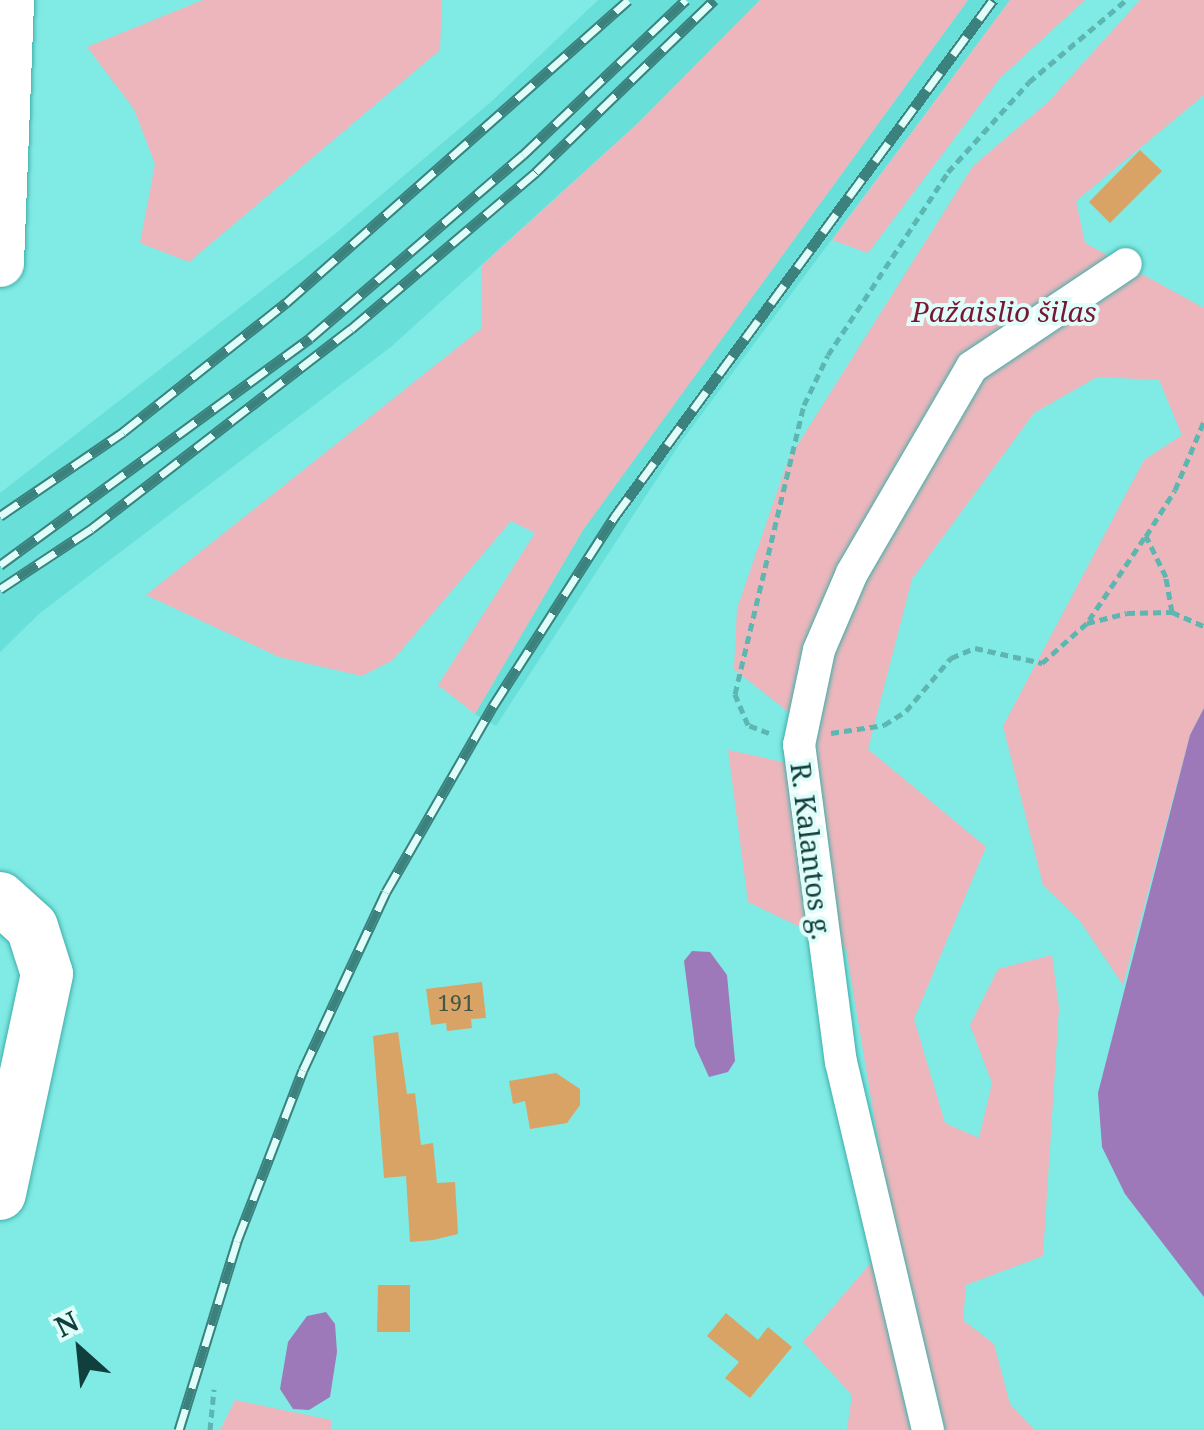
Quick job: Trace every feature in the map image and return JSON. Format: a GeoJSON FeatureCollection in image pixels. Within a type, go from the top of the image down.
{"type":"FeatureCollection","features":[{"type":"Feature","properties":{"kind":"main road"},"geometry":{"type":"LineString","coordinates":[[0,263],[10,0]]}},
{"type":"Feature","properties":{"kind":"main road"},"geometry":{"type":"LineString","coordinates":[[0,898],[32,926],[47,974],[0,1194]]}},
{"type":"Feature","properties":{"kind":"street","name":"R. Kalantos g."},"geometry":{"type":"LineString","coordinates":[[928,1430],[841,1063],[800,745],[820,650],[852,572],[972,367],[1126,264]]}},
{"type":"Feature","properties":{"kind":"path"},"geometry":{"type":"LineString","coordinates":[[1126,0],[1029,82],[948,172],[828,355],[804,405],[735,694],[748,725],[800,745],[884,725],[963,653],[1001,649],[1042,663],[1087,623],[1146,536],[1204,421]]}},
{"type":"Feature","properties":{"kind":"path"},"geometry":{"type":"LineString","coordinates":[[1146,536],[1166,577],[1172,612]]}},
{"type":"Feature","properties":{"kind":"path"},"geometry":{"type":"LineString","coordinates":[[1087,623],[1172,612],[1204,626]]}},
{"type":"Feature","properties":{"kind":"path"},"geometry":{"type":"LineString","coordinates":[[210,1430],[214,1389]]}},
{"type":"Feature","properties":{"kind":"shaded area"},"geometry":{"type":"Polygon","coordinates":[[[598,0],[760,0],[638,123],[392,346],[40,613],[0,652],[0,493],[335,234],[492,101],[598,0]]]}},
{"type":"Feature","properties":{"kind":"shaded area"},"geometry":{"type":"Polygon","coordinates":[[[968,0],[1010,0],[681,442],[496,726],[475,714],[583,530],[968,0]]]}},
{"type":"Feature","properties":{"kind":"shaded area"},"geometry":{"type":"Polygon","coordinates":[[[1204,708],[1204,1297],[1125,1194],[1102,1147],[1098,1093],[1190,735],[1204,708]]]}},
{"type":"Feature","properties":{"kind":"shaded area"},"geometry":{"type":"Polygon","coordinates":[[[692,951],[710,952],[727,975],[735,1061],[728,1072],[709,1077],[695,1046],[684,961],[692,951]]]}},
{"type":"Feature","properties":{"kind":"shaded area"},"geometry":{"type":"Polygon","coordinates":[[[326,1312],[335,1324],[337,1352],[330,1397],[309,1410],[293,1409],[280,1389],[288,1342],[307,1316],[326,1312]]]}},
{"type":"Feature","properties":{"kind":"green space"},"geometry":{"type":"Polygon","coordinates":[[[203,0],[442,0],[440,50],[189,262],[140,243],[155,164],[134,109],[87,47],[203,0]]]}},
{"type":"Feature","properties":{"kind":"green space"},"geometry":{"type":"Polygon","coordinates":[[[760,0],[968,0],[583,530],[475,714],[438,685],[535,533],[511,521],[393,660],[362,676],[279,657],[146,595],[482,328],[481,266],[638,123],[760,0]]]}},
{"type":"Feature","properties":{"kind":"green space"},"geometry":{"type":"Polygon","coordinates":[[[1010,0],[1085,0],[1000,78],[868,253],[832,240],[1010,0]]]}},
{"type":"Feature","properties":{"kind":"green space","name":"Pažaislio šilas"},"geometry":{"type":"Polygon","coordinates":[[[1140,0],[1204,0],[1204,95],[1076,201],[1085,243],[1204,308],[1204,708],[1190,735],[1123,985],[1080,921],[1043,885],[1003,726],[1144,460],[1182,435],[1159,380],[1097,377],[1034,413],[912,579],[868,749],[986,847],[914,1019],[945,1123],[979,1138],[992,1083],[970,1025],[998,969],[1052,955],[1059,1008],[1043,1256],[966,1285],[963,1320],[994,1344],[1010,1404],[1035,1430],[847,1430],[852,1395],[803,1342],[894,1236],[846,949],[748,902],[728,750],[797,765],[811,730],[734,669],[737,609],[788,460],[973,166],[1048,102],[1140,0]]]}},
{"type":"Feature","properties":{"kind":"green space"},"geometry":{"type":"Polygon","coordinates":[[[235,1400],[331,1420],[331,1430],[220,1430],[235,1400]]]}},
{"type":"Feature","properties":{"kind":"building"},"geometry":{"type":"Polygon","coordinates":[[[1140,150],[1162,171],[1110,223],[1089,202],[1140,150]]]}},
{"type":"Feature","properties":{"kind":"building"},"geometry":{"type":"Polygon","coordinates":[[[482,982],[486,1018],[471,1019],[472,1028],[447,1031],[446,1023],[431,1025],[426,989],[482,982]]]}},
{"type":"Feature","properties":{"kind":"building"},"geometry":{"type":"Polygon","coordinates":[[[398,1032],[407,1094],[415,1093],[421,1145],[433,1143],[437,1183],[455,1182],[458,1234],[433,1240],[410,1242],[406,1176],[384,1178],[373,1036],[398,1032]]]}},
{"type":"Feature","properties":{"kind":"building"},"geometry":{"type":"Polygon","coordinates":[[[556,1073],[580,1089],[580,1105],[567,1123],[530,1129],[525,1101],[513,1104],[509,1081],[556,1073]]]}},
{"type":"Feature","properties":{"kind":"building"},"geometry":{"type":"Polygon","coordinates":[[[378,1285],[410,1285],[410,1332],[377,1332],[378,1285]]]}},
{"type":"Feature","properties":{"kind":"building"},"geometry":{"type":"Polygon","coordinates":[[[726,1313],[758,1340],[768,1327],[792,1347],[750,1398],[725,1378],[739,1362],[707,1336],[726,1313]]]}},
{"type":"Feature","properties":{"kind":"railway"},"geometry":{"type":"LineString","coordinates":[[0,516],[123,432],[286,303],[628,0]]}},
{"type":"Feature","properties":{"kind":"railway"},"geometry":{"type":"LineString","coordinates":[[0,565],[310,338],[523,155],[686,0]]}},
{"type":"Feature","properties":{"kind":"railway"},"geometry":{"type":"LineString","coordinates":[[0,589],[91,529],[351,329],[536,172],[714,0]]}},
{"type":"Feature","properties":{"kind":"railway"},"geometry":{"type":"LineString","coordinates":[[179,1430],[237,1241],[303,1070],[386,892],[493,706],[615,516],[993,0]]}}]}
